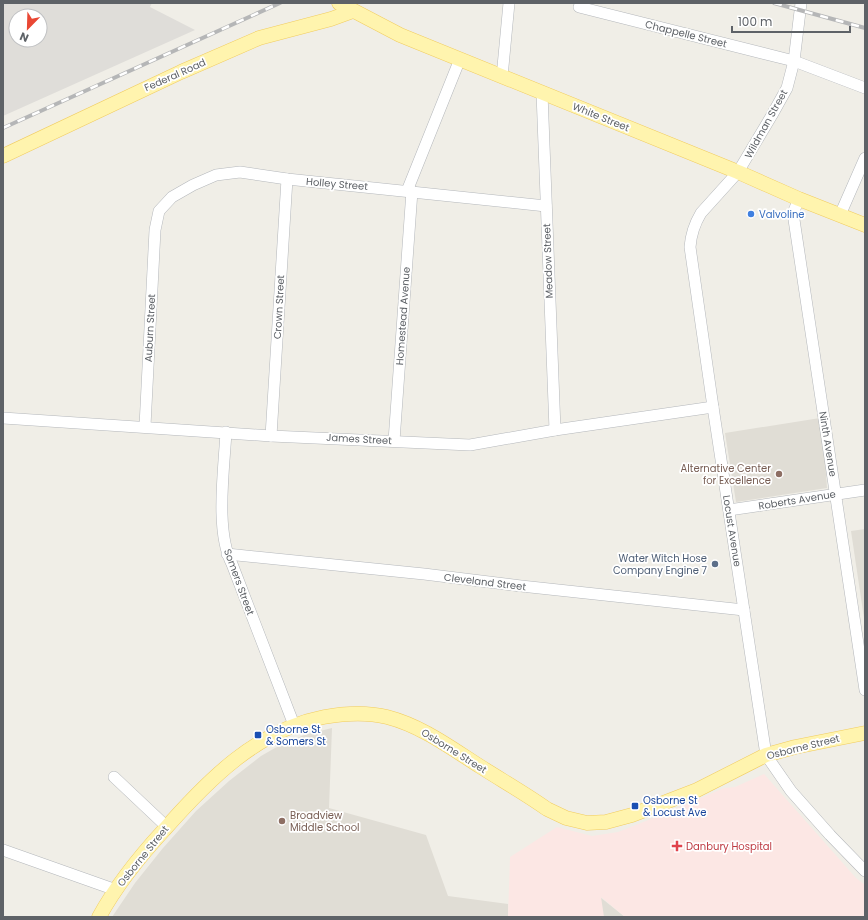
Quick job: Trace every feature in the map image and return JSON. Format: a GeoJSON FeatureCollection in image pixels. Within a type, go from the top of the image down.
{"type":"FeatureCollection","features":[{"type":"Feature","properties":{"kind":"main road","name":"White Street"},"geometry":{"type":"LineString","coordinates":[[339,3],[400,35],[865,225]]}},
{"type":"Feature","properties":{"kind":"main road","name":"Federal Road"},"geometry":{"type":"LineString","coordinates":[[3,156],[181,72],[259,38],[332,19],[353,11]]}},
{"type":"Feature","properties":{"kind":"main road","name":"Osborne Street"},"geometry":{"type":"LineString","coordinates":[[99,917],[140,857],[190,800],[216,775],[268,737],[294,725],[315,719],[338,714],[367,714],[388,717],[410,724],[432,736],[547,809],[566,818],[587,823],[606,822],[632,816],[697,790],[766,755],[795,747],[865,732]]}},
{"type":"Feature","properties":{"kind":"street"},"geometry":{"type":"LineString","coordinates":[[502,77],[509,3]]}},
{"type":"Feature","properties":{"kind":"street","name":"Wildman Street"},"geometry":{"type":"LineString","coordinates":[[738,172],[787,88],[794,61],[801,3]]}},
{"type":"Feature","properties":{"kind":"street","name":"Chappelle Street"},"geometry":{"type":"LineString","coordinates":[[579,7],[794,61],[865,88]]}},
{"type":"Feature","properties":{"kind":"street","name":"Homestead Avenue"},"geometry":{"type":"LineString","coordinates":[[394,441],[409,191],[460,59]]}},
{"type":"Feature","properties":{"kind":"street","name":"Meadow Street"},"geometry":{"type":"LineString","coordinates":[[542,93],[555,430]]}},
{"type":"Feature","properties":{"kind":"street"},"geometry":{"type":"LineString","coordinates":[[840,215],[865,158]]}},
{"type":"Feature","properties":{"kind":"street","name":"Holley Street"},"geometry":{"type":"LineString","coordinates":[[155,230],[159,211],[172,197],[193,184],[216,175],[240,172],[287,180],[409,191],[546,206]]}},
{"type":"Feature","properties":{"kind":"street","name":"Locust Avenue"},"geometry":{"type":"LineString","coordinates":[[738,172],[697,219],[691,238],[690,247],[766,755],[791,791],[830,835],[865,871]]}},
{"type":"Feature","properties":{"kind":"street","name":"Crown Street"},"geometry":{"type":"LineString","coordinates":[[271,436],[287,180]]}},
{"type":"Feature","properties":{"kind":"street","name":"Ninth Avenue"},"geometry":{"type":"LineString","coordinates":[[799,199],[794,213],[865,690]]}},
{"type":"Feature","properties":{"kind":"street","name":"Auburn Street"},"geometry":{"type":"LineString","coordinates":[[145,426],[155,230]]}},
{"type":"Feature","properties":{"kind":"street","name":"James Street"},"geometry":{"type":"LineString","coordinates":[[3,418],[145,426],[271,436],[470,445],[555,430],[713,407]]}},
{"type":"Feature","properties":{"kind":"street","name":"Somers Street"},"geometry":{"type":"LineString","coordinates":[[226,432],[222,502],[227,554],[294,725]]}},
{"type":"Feature","properties":{"kind":"street","name":"Roberts Avenue"},"geometry":{"type":"LineString","coordinates":[[729,510],[865,490]]}},
{"type":"Feature","properties":{"kind":"street","name":"Cleveland Street"},"geometry":{"type":"LineString","coordinates":[[227,554],[424,574],[744,610]]}},
{"type":"Feature","properties":{"kind":"street"},"geometry":{"type":"LineString","coordinates":[[114,777],[167,827]]}},
{"type":"Feature","properties":{"kind":"street"},"geometry":{"type":"LineString","coordinates":[[3,850],[116,890]]}},
{"type":"Feature","properties":{"kind":"shaded area"},"geometry":{"type":"Polygon","coordinates":[[[3,3],[152,3],[150,7],[195,30],[3,116],[3,3]]]}},
{"type":"Feature","properties":{"kind":"shaded area","name":"Alternative Center for Excellence"},"geometry":{"type":"Polygon","coordinates":[[[820,418],[827,488],[736,502],[725,433],[820,418]]]}},
{"type":"Feature","properties":{"kind":"shaded area"},"geometry":{"type":"Polygon","coordinates":[[[865,529],[865,625],[851,531],[865,529]]]}},
{"type":"Feature","properties":{"kind":"shaded area","name":"Broadview Middle School"},"geometry":{"type":"Polygon","coordinates":[[[332,728],[329,808],[426,835],[448,896],[508,904],[508,917],[112,917],[135,883],[163,848],[196,811],[229,781],[261,756],[275,748],[304,735],[332,728]]]}},
{"type":"Feature","properties":{"kind":"shaded area","name":"Danbury Hospital"},"geometry":{"type":"Polygon","coordinates":[[[764,774],[856,878],[865,885],[865,917],[625,917],[601,897],[604,917],[508,917],[510,857],[557,827],[592,836],[618,832],[724,788],[735,787],[764,774]]]}},
{"type":"Feature","properties":{"kind":"shaded area"},"geometry":{"type":"Polygon","coordinates":[[[600,897],[625,917],[603,917],[600,897]]]}},
{"type":"Feature","properties":{"kind":"railway"},"geometry":{"type":"LineString","coordinates":[[3,128],[280,3]]}},
{"type":"Feature","properties":{"kind":"railway"},"geometry":{"type":"LineString","coordinates":[[774,3],[865,28]]}},
{"type":"Feature","properties":{"kind":"place","name":"Valvoline"},"geometry":{"type":"Point","coordinates":[751,214]}},
{"type":"Feature","properties":{"kind":"place","name":"Alternative Center for Excellence"},"geometry":{"type":"Point","coordinates":[779,474]}},
{"type":"Feature","properties":{"kind":"place","name":"Water Witch Hose Company Engine 7"},"geometry":{"type":"Point","coordinates":[715,564]}},
{"type":"Feature","properties":{"kind":"place","name":"Osborne St & Somers St"},"geometry":{"type":"Point","coordinates":[258,735]}},
{"type":"Feature","properties":{"kind":"place","name":"Osborne St & Locust Ave"},"geometry":{"type":"Point","coordinates":[635,806]}},
{"type":"Feature","properties":{"kind":"place","name":"Broadview Middle School"},"geometry":{"type":"Point","coordinates":[282,821]}},
{"type":"Feature","properties":{"kind":"place","name":"Danbury Hospital"},"geometry":{"type":"Point","coordinates":[677,846]}}]}
